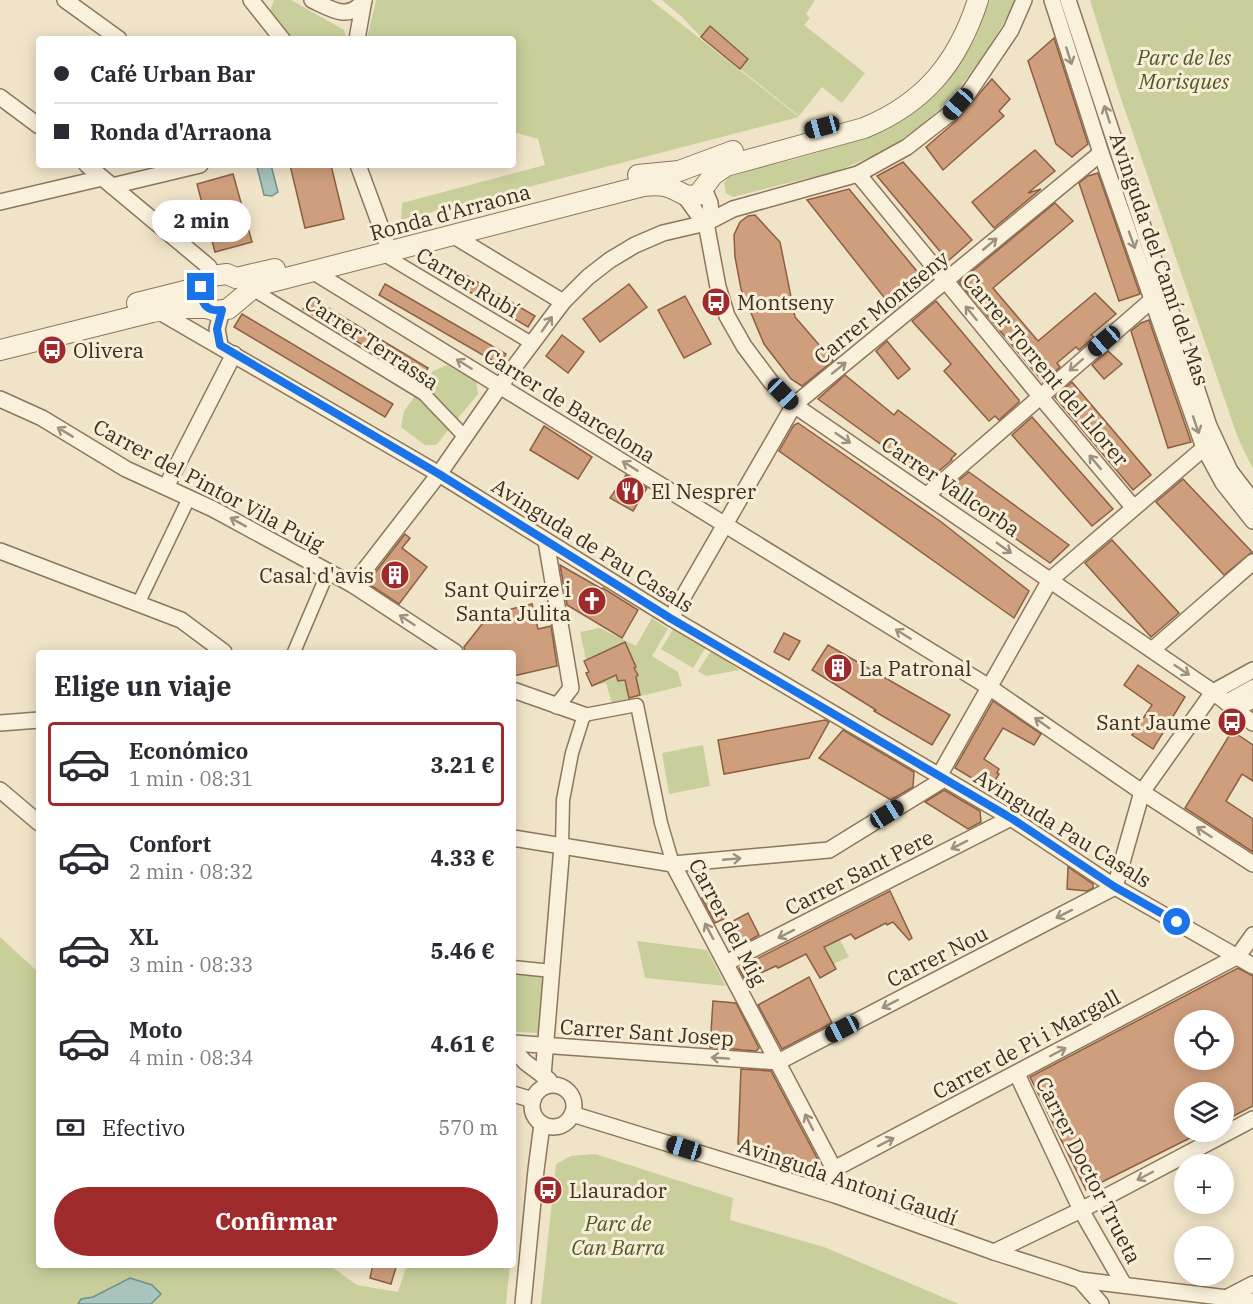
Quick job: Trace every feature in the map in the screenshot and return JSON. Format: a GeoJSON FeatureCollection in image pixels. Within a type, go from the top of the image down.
{"type":"FeatureCollection","features":[{"type":"Feature","properties":{"kind":"street"},"geometry":{"type":"LineString","coordinates":[[65,0],[115,36]]}},
{"type":"Feature","properties":{"kind":"street"},"geometry":{"type":"LineString","coordinates":[[251,0],[263,6],[280,36]]}},
{"type":"Feature","properties":{"kind":"street"},"geometry":{"type":"LineString","coordinates":[[312,0],[334,11],[343,12],[358,8],[364,0]]}},
{"type":"Feature","properties":{"kind":"street"},"geometry":{"type":"LineString","coordinates":[[358,36],[364,0]]}},
{"type":"Feature","properties":{"kind":"street","name":"Ronda d'Arraona"},"geometry":{"type":"LineString","coordinates":[[231,297],[267,283],[314,272],[384,248],[454,236],[644,186],[683,180],[729,152],[860,115],[893,99],[911,86],[928,69],[953,32],[965,0]]}},
{"type":"Feature","properties":{"kind":"street"},"geometry":{"type":"LineString","coordinates":[[705,187],[713,175],[726,166],[864,128],[882,120],[920,96],[938,77],[965,38],[978,0]]}},
{"type":"Feature","properties":{"kind":"street"},"geometry":{"type":"LineString","coordinates":[[353,585],[439,474],[500,386],[563,302],[602,266],[635,246],[663,233],[706,223],[733,209],[858,174],[907,147],[948,115],[969,92],[1011,30],[1024,0]]}},
{"type":"Feature","properties":{"kind":"street","name":"Avinguda del Camí del Mas"},"geometry":{"type":"LineString","coordinates":[[1052,0],[1101,153],[1204,448],[1223,483],[1253,521]]}},
{"type":"Feature","properties":{"kind":"street","name":"Avinguda del Camí del Mas"},"geometry":{"type":"LineString","coordinates":[[1068,0],[1209,426],[1230,471],[1253,501]]}},
{"type":"Feature","properties":{"kind":"street"},"geometry":{"type":"LineString","coordinates":[[0,98],[36,124]]}},
{"type":"Feature","properties":{"kind":"street","name":"Carrer Montseny"},"geometry":{"type":"LineString","coordinates":[[670,618],[794,405],[1101,153]]}},
{"type":"Feature","properties":{"kind":"street"},"geometry":{"type":"LineString","coordinates":[[91,168],[209,267],[202,299],[231,297],[217,329],[220,345]]}},
{"type":"Feature","properties":{"kind":"street"},"geometry":{"type":"LineString","coordinates":[[0,202],[184,168]]}},
{"type":"Feature","properties":{"kind":"street"},"geometry":{"type":"LineString","coordinates":[[361,169],[384,248]]}},
{"type":"Feature","properties":{"kind":"street","name":"Ronda d'Arraona"},"geometry":{"type":"LineString","coordinates":[[0,350],[158,311],[231,297],[384,248],[640,174],[683,180]]}},
{"type":"Feature","properties":{"kind":"street"},"geometry":{"type":"LineString","coordinates":[[683,180],[704,174],[705,187]]}},
{"type":"Feature","properties":{"kind":"street","name":"Carrer Torrent del Llorer"},"geometry":{"type":"LineString","coordinates":[[858,174],[1133,507]]}},
{"type":"Feature","properties":{"kind":"street","name":"Carrer Vallcorba"},"geometry":{"type":"LineString","coordinates":[[683,180],[706,223],[718,287],[727,316],[744,346],[771,382],[794,405],[1152,650],[1253,723]]}},
{"type":"Feature","properties":{"kind":"street","name":"Carrer Vallcorba"},"geometry":{"type":"LineString","coordinates":[[705,187],[711,212],[706,223]]}},
{"type":"Feature","properties":{"kind":"street"},"geometry":{"type":"LineString","coordinates":[[454,236],[563,302]]}},
{"type":"Feature","properties":{"kind":"street","name":"Carrer Rubí"},"geometry":{"type":"LineString","coordinates":[[384,248],[533,344]]}},
{"type":"Feature","properties":{"kind":"street","name":"Carrer de Barcelona"},"geometry":{"type":"LineString","coordinates":[[314,272],[989,687],[1142,792],[1253,864]]}},
{"type":"Feature","properties":{"kind":"street","name":"Ronda d'Arraona"},"geometry":{"type":"LineString","coordinates":[[0,337],[227,274],[231,297]]}},
{"type":"Feature","properties":{"kind":"street","name":"Carrer Terrassa"},"geometry":{"type":"LineString","coordinates":[[231,297],[424,394],[465,437]]}},
{"type":"Feature","properties":{"kind":"street"},"geometry":{"type":"LineString","coordinates":[[927,495],[1153,299]]}},
{"type":"Feature","properties":{"kind":"street"},"geometry":{"type":"LineString","coordinates":[[158,311],[220,345]]}},
{"type":"Feature","properties":{"kind":"street","name":"Avinguda de Pau Casals"},"geometry":{"type":"LineString","coordinates":[[220,345],[439,474],[670,618],[941,777]]}},
{"type":"Feature","properties":{"kind":"street"},"geometry":{"type":"LineString","coordinates":[[166,487],[234,354]]}},
{"type":"Feature","properties":{"kind":"street","name":"Carrer del Pintor Vila Puig"},"geometry":{"type":"LineString","coordinates":[[0,399],[42,418],[126,469],[213,509],[353,585],[452,650]]}},
{"type":"Feature","properties":{"kind":"street"},"geometry":{"type":"LineString","coordinates":[[516,838],[674,864],[829,850],[941,777],[1050,580],[1204,448]]}},
{"type":"Feature","properties":{"kind":"street"},"geometry":{"type":"LineString","coordinates":[[138,604],[189,498]]}},
{"type":"Feature","properties":{"kind":"street"},"geometry":{"type":"LineString","coordinates":[[546,541],[572,688],[557,706]]}},
{"type":"Feature","properties":{"kind":"street"},"geometry":{"type":"LineString","coordinates":[[0,551],[181,620],[221,650]]}},
{"type":"Feature","properties":{"kind":"street"},"geometry":{"type":"LineString","coordinates":[[1152,650],[1253,562]]}},
{"type":"Feature","properties":{"kind":"street"},"geometry":{"type":"LineString","coordinates":[[295,650],[328,572]]}},
{"type":"Feature","properties":{"kind":"street"},"geometry":{"type":"LineString","coordinates":[[1115,887],[1142,792],[1253,670]]}},
{"type":"Feature","properties":{"kind":"street"},"geometry":{"type":"LineString","coordinates":[[1225,701],[1253,686]]}},
{"type":"Feature","properties":{"kind":"street"},"geometry":{"type":"LineString","coordinates":[[516,691],[584,716],[572,753],[563,800],[562,846],[543,1076]]}},
{"type":"Feature","properties":{"kind":"street"},"geometry":{"type":"LineString","coordinates":[[1225,701],[1253,700]]}},
{"type":"Feature","properties":{"kind":"street","name":"Carrer del Mig"},"geometry":{"type":"LineString","coordinates":[[584,716],[637,705],[661,823],[674,864],[834,1168],[835,1195]]}},
{"type":"Feature","properties":{"kind":"street"},"geometry":{"type":"LineString","coordinates":[[0,723],[36,720]]}},
{"type":"Feature","properties":{"kind":"street","name":"Avinguda Pau Casals"},"geometry":{"type":"LineString","coordinates":[[941,777],[1011,818],[1115,887],[1253,966]]}},
{"type":"Feature","properties":{"kind":"street"},"geometry":{"type":"LineString","coordinates":[[0,790],[36,820]]}},
{"type":"Feature","properties":{"kind":"street","name":"Carrer Sant Pere"},"geometry":{"type":"LineString","coordinates":[[726,963],[1011,818]]}},
{"type":"Feature","properties":{"kind":"street","name":"Carrer Nou"},"geometry":{"type":"LineString","coordinates":[[778,1062],[1115,887]]}},
{"type":"Feature","properties":{"kind":"street"},"geometry":{"type":"LineString","coordinates":[[1238,956],[1253,935]]}},
{"type":"Feature","properties":{"kind":"street","name":"Carrer de Pi i Margall"},"geometry":{"type":"LineString","coordinates":[[834,1168],[1238,956]]}},
{"type":"Feature","properties":{"kind":"street"},"geometry":{"type":"LineString","coordinates":[[516,967],[552,971]]}},
{"type":"Feature","properties":{"kind":"street","name":"Carrer Sant Josep"},"geometry":{"type":"LineString","coordinates":[[516,1043],[778,1062]]}},
{"type":"Feature","properties":{"kind":"street"},"geometry":{"type":"LineString","coordinates":[[516,1052],[543,1076],[562,1087],[568,1091],[573,1099],[572,1114],[566,1122],[552,1127],[542,1124],[533,1112],[533,1100],[542,1088],[555,1085],[562,1087]]}},
{"type":"Feature","properties":{"kind":"street","name":"Carrer Doctor Trueta"},"geometry":{"type":"LineString","coordinates":[[1017,1074],[1081,1210],[1124,1285]]}},
{"type":"Feature","properties":{"kind":"street"},"geometry":{"type":"LineString","coordinates":[[516,1095],[533,1100]]}},
{"type":"Feature","properties":{"kind":"street","name":"Avinguda Antoni Gaudí"},"geometry":{"type":"LineString","coordinates":[[572,1114],[835,1195],[1080,1280],[1253,1302]]}},
{"type":"Feature","properties":{"kind":"street"},"geometry":{"type":"LineString","coordinates":[[994,1252],[1081,1210],[1253,1119]]}},
{"type":"Feature","properties":{"kind":"street"},"geometry":{"type":"LineString","coordinates":[[523,1304],[520,1255],[542,1124]]}},
{"type":"Feature","properties":{"kind":"street"},"geometry":{"type":"LineString","coordinates":[[1080,1280],[1101,1304]]}},
{"type":"Feature","properties":{"kind":"street"},"geometry":{"type":"LineString","coordinates":[[1226,1298],[1253,1284]]}},
{"type":"Feature","properties":{"kind":"green space"},"geometry":{"type":"Polygon","coordinates":[[[274,0],[291,0],[344,30],[346,36],[290,36],[270,11],[274,0]]]}},
{"type":"Feature","properties":{"kind":"green space"},"geometry":{"type":"Polygon","coordinates":[[[376,0],[651,0],[799,117],[401,220],[402,203],[545,165],[538,139],[516,133],[516,36],[368,36],[376,0]]]}},
{"type":"Feature","properties":{"kind":"green space"},"geometry":{"type":"Polygon","coordinates":[[[662,0],[815,0],[806,14],[810,18],[804,25],[865,73],[842,103],[822,87],[799,116],[740,69],[748,58],[710,26],[701,37],[662,0]]]}},
{"type":"Feature","properties":{"kind":"green space"},"geometry":{"type":"Polygon","coordinates":[[[990,0],[1017,0],[966,80],[926,121],[903,138],[844,168],[733,197],[726,193],[724,183],[729,177],[850,142],[898,121],[918,107],[938,90],[956,69],[973,43],[990,0]]]}},
{"type":"Feature","properties":{"kind":"green space","name":"Parc de les Morisques"},"geometry":{"type":"Polygon","coordinates":[[[1090,0],[1253,0],[1253,469],[1238,438],[1118,90],[1090,0]]]}},
{"type":"Feature","properties":{"kind":"green space"},"geometry":{"type":"Polygon","coordinates":[[[447,365],[476,381],[478,394],[436,445],[425,445],[401,427],[404,411],[433,371],[447,365]]]}},
{"type":"Feature","properties":{"kind":"green space"},"geometry":{"type":"Polygon","coordinates":[[[652,618],[668,629],[652,656],[678,672],[682,686],[612,703],[606,683],[592,686],[616,675],[618,681],[638,675],[627,646],[620,649],[618,645],[586,660],[580,632],[600,628],[636,646],[652,618]]]}},
{"type":"Feature","properties":{"kind":"green space"},"geometry":{"type":"Polygon","coordinates":[[[674,628],[706,647],[693,668],[661,649],[674,628]]]}},
{"type":"Feature","properties":{"kind":"green space"},"geometry":{"type":"Polygon","coordinates":[[[711,651],[740,670],[706,676],[698,671],[711,651]]]}},
{"type":"Feature","properties":{"kind":"green space"},"geometry":{"type":"Polygon","coordinates":[[[703,745],[710,786],[669,794],[662,753],[703,745]]]}},
{"type":"Feature","properties":{"kind":"green space"},"geometry":{"type":"Polygon","coordinates":[[[828,917],[849,957],[833,964],[812,924],[828,917]]]}},
{"type":"Feature","properties":{"kind":"green space"},"geometry":{"type":"Polygon","coordinates":[[[0,937],[36,970],[36,1268],[333,1268],[357,1285],[398,1292],[406,1268],[510,1268],[506,1304],[0,1304],[0,937]]]}},
{"type":"Feature","properties":{"kind":"green space"},"geometry":{"type":"Polygon","coordinates":[[[637,941],[707,950],[726,986],[645,978],[637,941]]]}},
{"type":"Feature","properties":{"kind":"green space"},"geometry":{"type":"Polygon","coordinates":[[[516,972],[543,975],[539,1033],[516,1032],[516,972]]]}},
{"type":"Feature","properties":{"kind":"green space","name":"Parc de Can Barra"},"geometry":{"type":"Polygon","coordinates":[[[595,1154],[733,1198],[730,1220],[824,1247],[959,1304],[541,1304],[556,1164],[571,1156],[595,1154]]]}},
{"type":"Feature","properties":{"kind":"water"},"geometry":{"type":"Polygon","coordinates":[[[257,168],[272,168],[278,192],[272,196],[264,195],[257,168]]]}},
{"type":"Feature","properties":{"kind":"water"},"geometry":{"type":"Polygon","coordinates":[[[130,1278],[152,1285],[161,1294],[151,1304],[78,1304],[81,1299],[93,1297],[130,1278]]]}},
{"type":"Feature","properties":{"kind":"building"},"geometry":{"type":"Polygon","coordinates":[[[710,26],[748,59],[740,69],[701,37],[710,26]]]}},
{"type":"Feature","properties":{"kind":"building"},"geometry":{"type":"Polygon","coordinates":[[[1054,38],[1088,144],[1072,157],[1056,144],[1028,61],[1054,38]]]}},
{"type":"Feature","properties":{"kind":"building"},"geometry":{"type":"Polygon","coordinates":[[[992,79],[1010,99],[999,111],[1004,116],[943,170],[926,147],[955,122],[992,79]]]}},
{"type":"Feature","properties":{"kind":"building"},"geometry":{"type":"Polygon","coordinates":[[[1035,150],[1055,171],[1028,193],[1041,189],[994,228],[972,202],[1035,150]]]}},
{"type":"Feature","properties":{"kind":"building"},"geometry":{"type":"Polygon","coordinates":[[[903,162],[972,240],[948,261],[877,176],[903,162]]]}},
{"type":"Feature","properties":{"kind":"building"},"geometry":{"type":"Polygon","coordinates":[[[291,168],[332,168],[344,219],[305,228],[291,168]]]}},
{"type":"Feature","properties":{"kind":"building"},"geometry":{"type":"Polygon","coordinates":[[[1098,173],[1140,294],[1119,301],[1079,183],[1088,176],[1098,173]]]}},
{"type":"Feature","properties":{"kind":"building"},"geometry":{"type":"Polygon","coordinates":[[[233,174],[252,242],[215,252],[197,184],[233,174]]]}},
{"type":"Feature","properties":{"kind":"building"},"geometry":{"type":"Polygon","coordinates":[[[849,189],[925,281],[894,310],[807,200],[849,189]]]}},
{"type":"Feature","properties":{"kind":"building"},"geometry":{"type":"Polygon","coordinates":[[[1055,203],[1073,221],[993,288],[1038,341],[1095,293],[1116,314],[1091,335],[1094,337],[1079,350],[1076,347],[1057,363],[1060,367],[1043,382],[959,282],[1055,203]]]}},
{"type":"Feature","properties":{"kind":"building"},"geometry":{"type":"Polygon","coordinates":[[[755,215],[780,242],[795,317],[833,361],[802,386],[791,379],[764,344],[741,289],[735,257],[734,235],[740,222],[748,216],[755,215]]]}},
{"type":"Feature","properties":{"kind":"building"},"geometry":{"type":"Polygon","coordinates":[[[464,274],[535,316],[528,327],[458,285],[464,274]]]}},
{"type":"Feature","properties":{"kind":"building"},"geometry":{"type":"Polygon","coordinates":[[[385,284],[506,354],[500,365],[379,295],[385,284]]]}},
{"type":"Feature","properties":{"kind":"building"},"geometry":{"type":"Polygon","coordinates":[[[629,284],[647,307],[600,342],[583,319],[629,284]]]}},
{"type":"Feature","properties":{"kind":"building"},"geometry":{"type":"Polygon","coordinates":[[[685,296],[711,344],[684,358],[658,310],[685,296]]]}},
{"type":"Feature","properties":{"kind":"building"},"geometry":{"type":"Polygon","coordinates":[[[310,297],[428,368],[421,380],[303,309],[310,297]]]}},
{"type":"Feature","properties":{"kind":"building"},"geometry":{"type":"Polygon","coordinates":[[[936,301],[1019,400],[999,420],[995,416],[989,421],[944,371],[951,364],[912,321],[936,301]]]}},
{"type":"Feature","properties":{"kind":"building"},"geometry":{"type":"Polygon","coordinates":[[[242,314],[393,404],[385,417],[234,327],[242,314]]]}},
{"type":"Feature","properties":{"kind":"building"},"geometry":{"type":"Polygon","coordinates":[[[1149,320],[1191,442],[1168,448],[1131,331],[1149,320]]]}},
{"type":"Feature","properties":{"kind":"building"},"geometry":{"type":"Polygon","coordinates":[[[562,335],[584,352],[568,373],[546,356],[562,335]]]}},
{"type":"Feature","properties":{"kind":"building"},"geometry":{"type":"Polygon","coordinates":[[[887,341],[910,369],[898,379],[876,351],[887,341]]]}},
{"type":"Feature","properties":{"kind":"building"},"geometry":{"type":"Polygon","coordinates":[[[1108,351],[1122,364],[1104,379],[1092,365],[1108,351]]]}},
{"type":"Feature","properties":{"kind":"building"},"geometry":{"type":"Polygon","coordinates":[[[845,375],[894,415],[898,410],[956,454],[952,460],[929,479],[818,399],[845,375]]]}},
{"type":"Feature","properties":{"kind":"building"},"geometry":{"type":"Polygon","coordinates":[[[1072,382],[1151,475],[1133,490],[1055,397],[1072,382]]]}},
{"type":"Feature","properties":{"kind":"building"},"geometry":{"type":"Polygon","coordinates":[[[1032,417],[1113,509],[1092,526],[1012,435],[1032,417]]]}},
{"type":"Feature","properties":{"kind":"building"},"geometry":{"type":"Polygon","coordinates":[[[798,423],[940,521],[1029,591],[1014,618],[779,451],[794,425],[798,423]]]}},
{"type":"Feature","properties":{"kind":"building"},"geometry":{"type":"Polygon","coordinates":[[[544,426],[592,457],[578,479],[530,450],[544,426]]]}},
{"type":"Feature","properties":{"kind":"building"},"geometry":{"type":"Polygon","coordinates":[[[969,472],[1069,545],[1050,563],[947,490],[969,472]]]}},
{"type":"Feature","properties":{"kind":"building","name":"El Nesprer"},"geometry":{"type":"Polygon","coordinates":[[[626,475],[647,488],[633,511],[610,498],[626,475]]]}},
{"type":"Feature","properties":{"kind":"building"},"geometry":{"type":"Polygon","coordinates":[[[1183,479],[1252,552],[1224,575],[1156,502],[1183,479]]]}},
{"type":"Feature","properties":{"kind":"building","name":"Casal d'avis"},"geometry":{"type":"Polygon","coordinates":[[[405,534],[410,538],[402,548],[427,567],[399,604],[367,583],[405,534]]]}},
{"type":"Feature","properties":{"kind":"building"},"geometry":{"type":"Polygon","coordinates":[[[1112,540],[1179,613],[1151,637],[1085,563],[1112,540]]]}},
{"type":"Feature","properties":{"kind":"building","name":"Sant Quirze i Santa Julita"},"geometry":{"type":"Polygon","coordinates":[[[560,565],[638,610],[622,638],[567,605],[560,565]]]}},
{"type":"Feature","properties":{"kind":"building"},"geometry":{"type":"Polygon","coordinates":[[[532,604],[538,629],[551,626],[557,666],[516,675],[516,650],[465,650],[464,647],[490,614],[532,604]]]}},
{"type":"Feature","properties":{"kind":"building"},"geometry":{"type":"Polygon","coordinates":[[[784,633],[800,641],[789,660],[774,652],[784,633]]]}},
{"type":"Feature","properties":{"kind":"building","name":"Sant Quirze i Santa Julita"},"geometry":{"type":"Polygon","coordinates":[[[625,642],[636,667],[634,668],[638,675],[636,677],[640,695],[629,698],[625,680],[618,681],[616,675],[592,686],[584,661],[625,642]]]}},
{"type":"Feature","properties":{"kind":"building"},"geometry":{"type":"Polygon","coordinates":[[[828,645],[950,715],[932,745],[874,711],[876,710],[812,670],[828,645]]]}},
{"type":"Feature","properties":{"kind":"building"},"geometry":{"type":"Polygon","coordinates":[[[1138,665],[1185,697],[1153,749],[1132,735],[1152,705],[1124,685],[1138,665]]]}},
{"type":"Feature","properties":{"kind":"building"},"geometry":{"type":"Polygon","coordinates":[[[993,701],[1041,734],[1034,745],[1003,728],[984,759],[999,769],[997,773],[999,774],[990,789],[955,768],[993,701]]]}},
{"type":"Feature","properties":{"kind":"building"},"geometry":{"type":"Polygon","coordinates":[[[825,720],[829,722],[809,758],[724,774],[718,740],[825,720]]]}},
{"type":"Feature","properties":{"kind":"building"},"geometry":{"type":"Polygon","coordinates":[[[843,730],[914,772],[913,787],[891,800],[819,758],[843,730]]]}},
{"type":"Feature","properties":{"kind":"building"},"geometry":{"type":"Polygon","coordinates":[[[1232,731],[1253,745],[1253,781],[1242,774],[1226,801],[1253,819],[1253,852],[1185,808],[1232,731]]]}},
{"type":"Feature","properties":{"kind":"building"},"geometry":{"type":"Polygon","coordinates":[[[944,790],[980,811],[981,822],[968,829],[925,802],[944,790]]]}},
{"type":"Feature","properties":{"kind":"building"},"geometry":{"type":"Polygon","coordinates":[[[1068,867],[1093,884],[1093,888],[1087,891],[1067,889],[1068,867]]]}},
{"type":"Feature","properties":{"kind":"building"},"geometry":{"type":"Polygon","coordinates":[[[890,891],[912,938],[909,940],[893,922],[887,925],[886,923],[855,939],[851,934],[824,947],[836,969],[820,978],[806,954],[778,968],[776,966],[745,980],[739,968],[890,891]]]}},
{"type":"Feature","properties":{"kind":"building"},"geometry":{"type":"Polygon","coordinates":[[[714,892],[728,917],[715,923],[702,898],[714,892]]]}},
{"type":"Feature","properties":{"kind":"building"},"geometry":{"type":"Polygon","coordinates":[[[748,913],[759,935],[743,944],[731,922],[748,913]]]}},
{"type":"Feature","properties":{"kind":"building"},"geometry":{"type":"Polygon","coordinates":[[[1238,968],[1253,976],[1253,1106],[1234,1116],[1234,1082],[1174,1082],[1174,1142],[1182,1142],[1086,1190],[1030,1077],[1238,968]]]}},
{"type":"Feature","properties":{"kind":"building"},"geometry":{"type":"Polygon","coordinates":[[[809,977],[832,1023],[782,1049],[758,1005],[809,977]]]}},
{"type":"Feature","properties":{"kind":"building"},"geometry":{"type":"Polygon","coordinates":[[[713,1001],[736,1003],[759,1048],[756,1051],[710,1047],[713,1001]]]}},
{"type":"Feature","properties":{"kind":"building"},"geometry":{"type":"Polygon","coordinates":[[[741,1069],[771,1071],[818,1160],[810,1165],[738,1144],[741,1069]]]}},
{"type":"Feature","properties":{"kind":"building"},"geometry":{"type":"Polygon","coordinates":[[[372,1268],[396,1268],[391,1284],[370,1278],[372,1268]]]}},
{"type":"Feature","properties":{"kind":"place","name":"Montseny"},"geometry":{"type":"Point","coordinates":[716,302]}},
{"type":"Feature","properties":{"kind":"place","name":"Olivera"},"geometry":{"type":"Point","coordinates":[52,350]}},
{"type":"Feature","properties":{"kind":"place","name":"El Nesprer"},"geometry":{"type":"Point","coordinates":[630,491]}},
{"type":"Feature","properties":{"kind":"place","name":"Casal d'avis"},"geometry":{"type":"Point","coordinates":[395,575]}},
{"type":"Feature","properties":{"kind":"place","name":"Sant Quirze i Santa Julita"},"geometry":{"type":"Point","coordinates":[592,601]}},
{"type":"Feature","properties":{"kind":"place","name":"La Patronal"},"geometry":{"type":"Point","coordinates":[838,668]}},
{"type":"Feature","properties":{"kind":"place","name":"Sant Jaume"},"geometry":{"type":"Point","coordinates":[1232,722]}},
{"type":"Feature","properties":{"kind":"place","name":"Llaurador"},"geometry":{"type":"Point","coordinates":[548,1190]}},
{"type":"Feature","properties":{"kind":"route"},"geometry":{"type":"LineString","coordinates":[[201,287],[200,293],[206,308],[222,310],[217,329],[220,345],[439,474],[670,618],[1011,818],[1115,887],[1177,922]]}}]}
